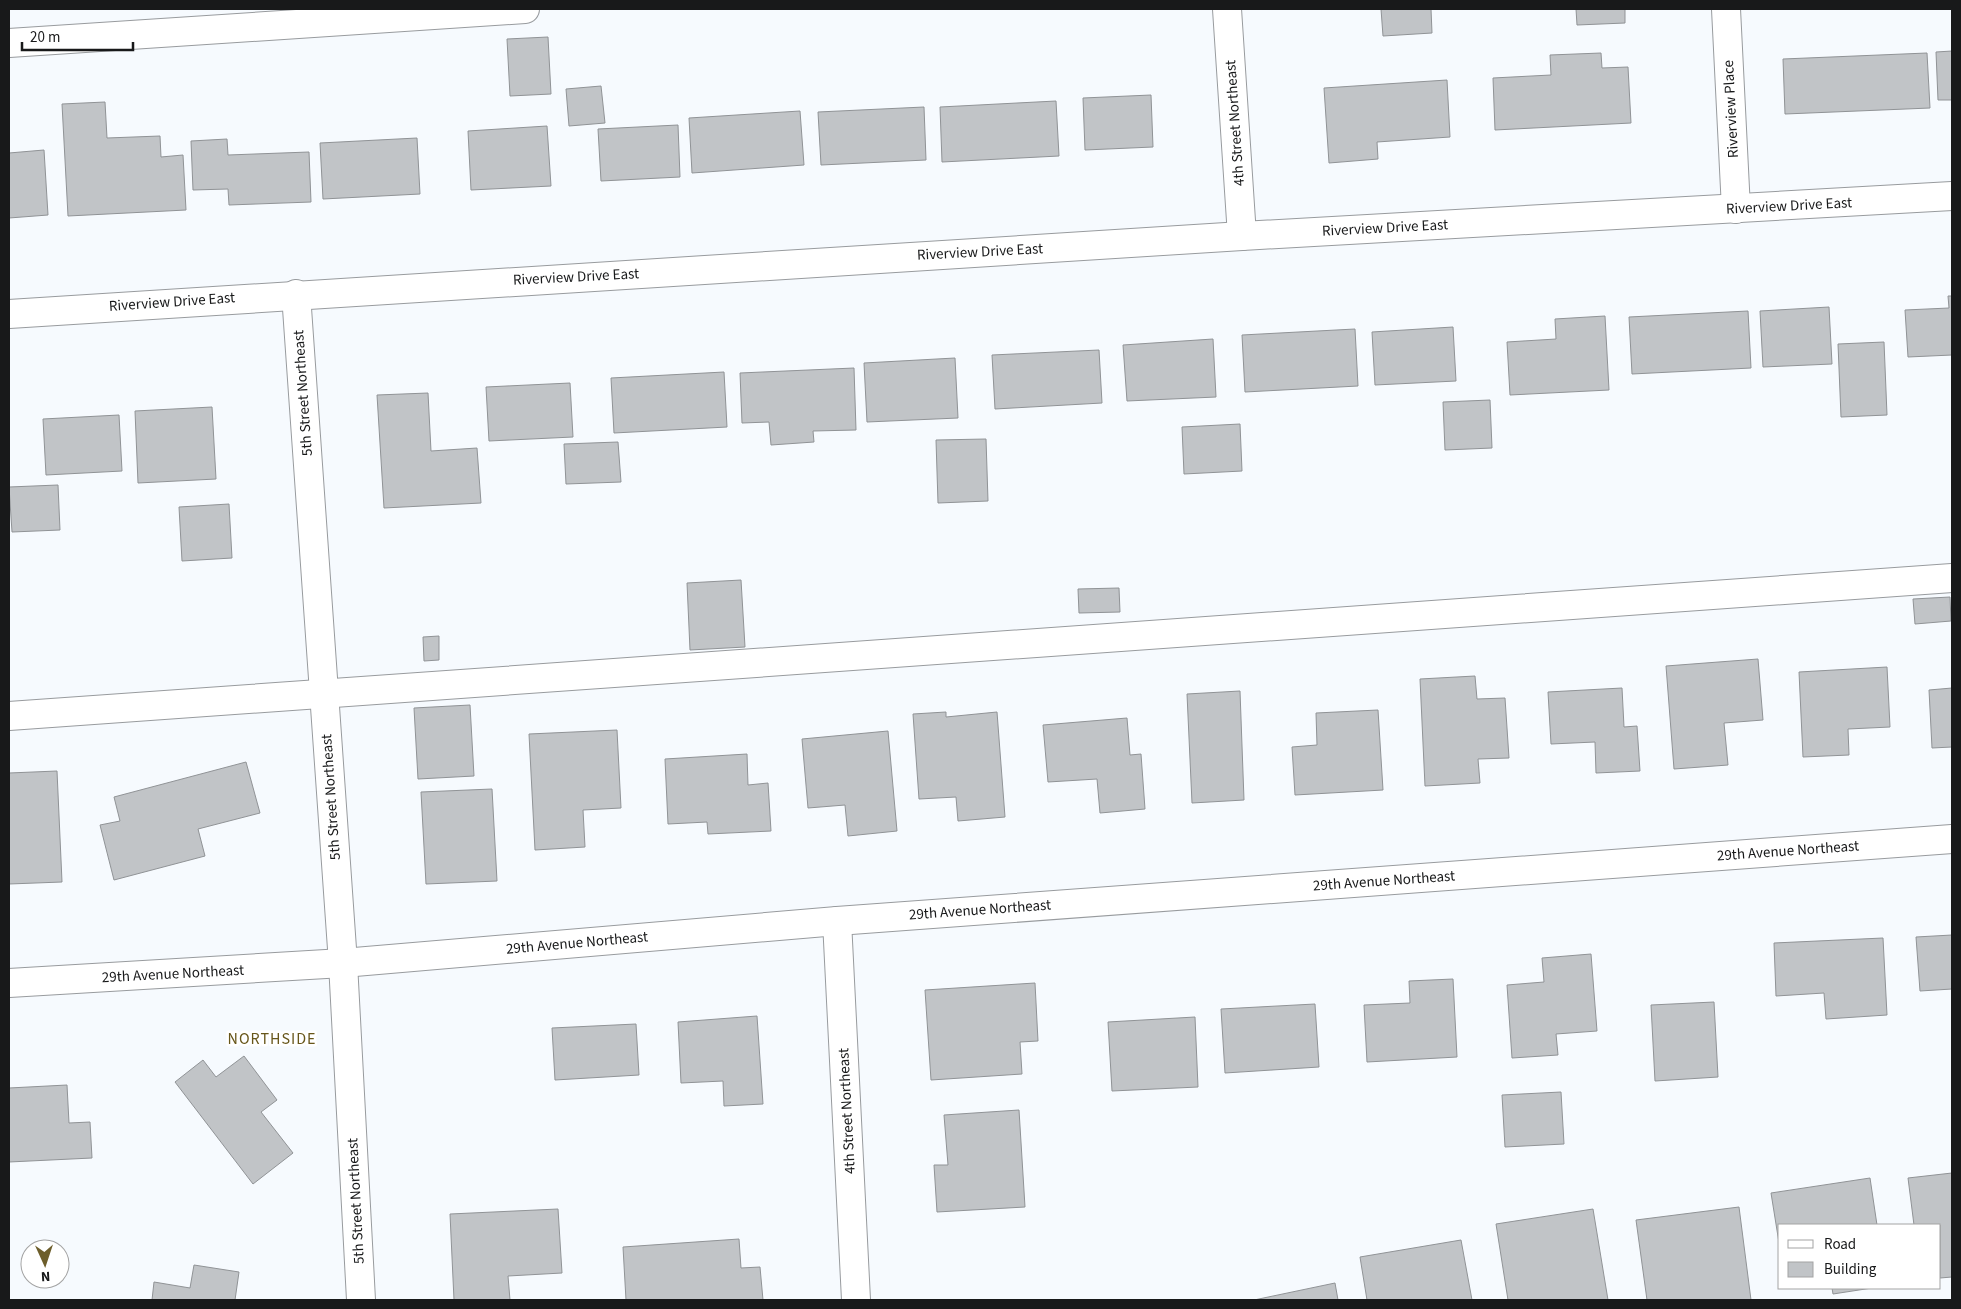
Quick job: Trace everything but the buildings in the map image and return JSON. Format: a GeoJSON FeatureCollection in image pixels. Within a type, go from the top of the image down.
{"type":"FeatureCollection","features":[{"type":"Feature","properties":{"kind":"street"},"geometry":{"type":"LineString","coordinates":[[9,43],[525,9]]}},
{"type":"Feature","properties":{"kind":"street","name":"4th Street Northeast"},"geometry":{"type":"LineString","coordinates":[[1228,9],[1242,236]]}},
{"type":"Feature","properties":{"kind":"street","name":"Riverview Place"},"geometry":{"type":"LineString","coordinates":[[1726,9],[1736,209]]}},
{"type":"Feature","properties":{"kind":"street","name":"Riverview Drive East"},"geometry":{"type":"LineString","coordinates":[[9,314],[296,294],[1242,236],[1952,196]]}},
{"type":"Feature","properties":{"kind":"street","name":"5th Street Northeast"},"geometry":{"type":"LineString","coordinates":[[296,294],[343,963],[361,1300]]}},
{"type":"Feature","properties":{"kind":"street"},"geometry":{"type":"LineString","coordinates":[[9,716],[1952,578]]}},
{"type":"Feature","properties":{"kind":"street","name":"29th Avenue Northeast"},"geometry":{"type":"LineString","coordinates":[[9,983],[343,963],[837,921],[1952,839]]}},
{"type":"Feature","properties":{"kind":"street","name":"4th Street Northeast"},"geometry":{"type":"LineString","coordinates":[[837,921],[856,1300]]}},
{"type":"Feature","properties":{"kind":"district","name":"NORTHSIDE"},"geometry":{"type":"Point","coordinates":[272,1039]}}]}
